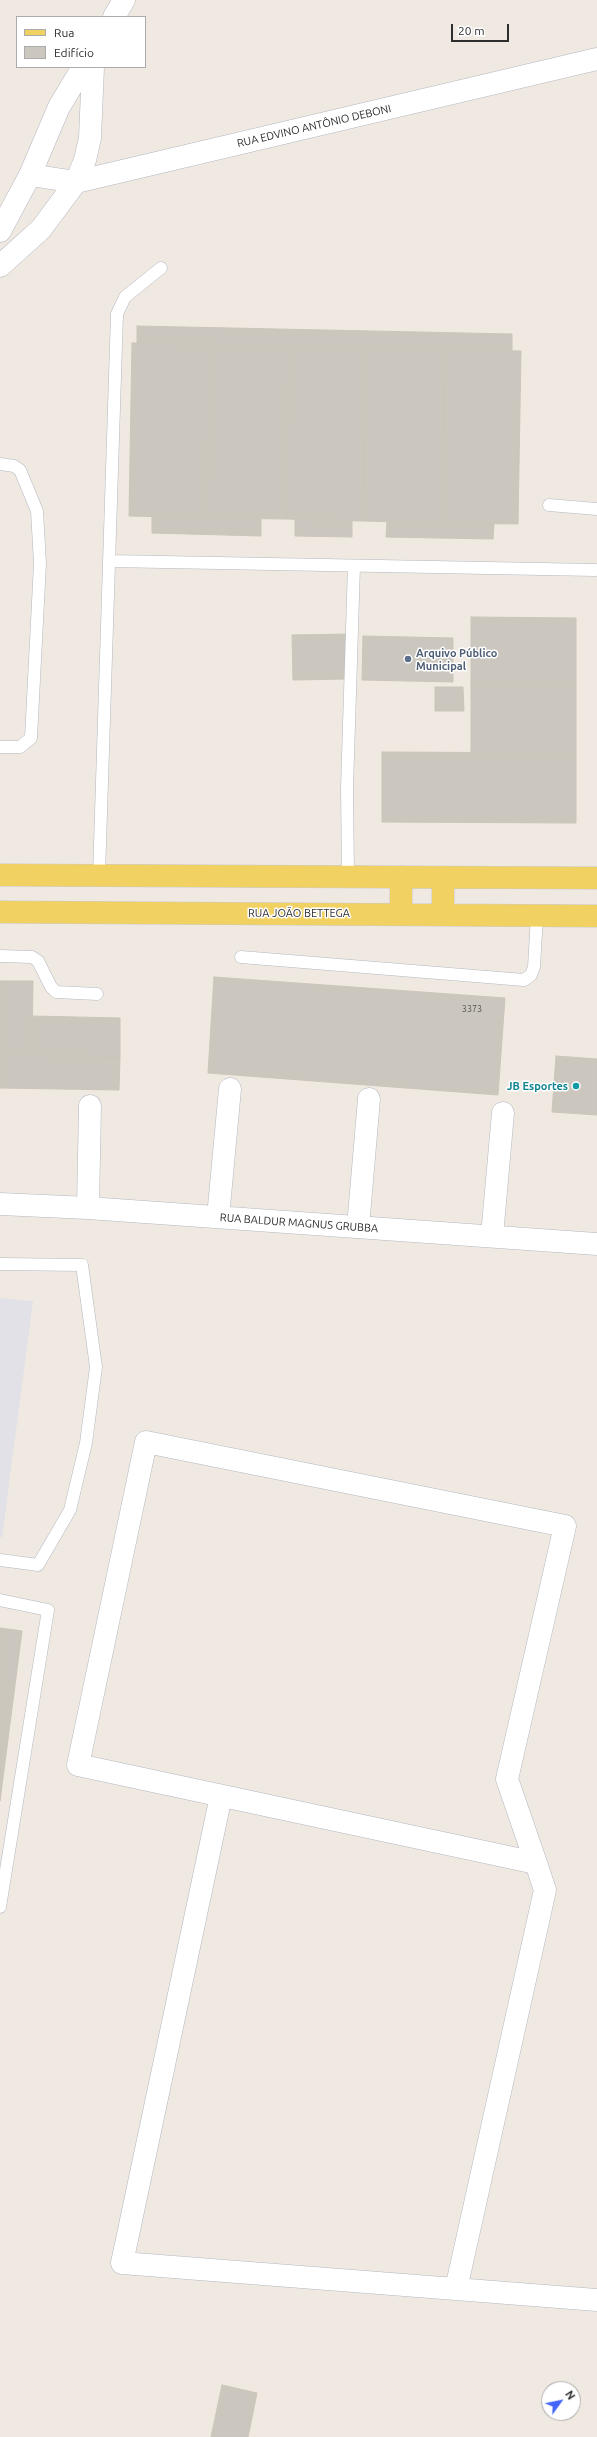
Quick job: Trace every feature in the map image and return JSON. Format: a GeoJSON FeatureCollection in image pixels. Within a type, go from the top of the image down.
{"type":"FeatureCollection","features":[{"type":"Feature","properties":{"kind":"main road"},"geometry":{"type":"LineString","coordinates":[[0,875],[597,878]]}},
{"type":"Feature","properties":{"kind":"main road"},"geometry":{"type":"LineString","coordinates":[[401,877],[401,914]]}},
{"type":"Feature","properties":{"kind":"main road"},"geometry":{"type":"LineString","coordinates":[[443,877],[443,914]]}},
{"type":"Feature","properties":{"kind":"main road","name":"RUA JOÃO BETTEGA"},"geometry":{"type":"LineString","coordinates":[[0,912],[597,916]]}},
{"type":"Feature","properties":{"kind":"street"},"geometry":{"type":"LineString","coordinates":[[115,16],[124,0]]}},
{"type":"Feature","properties":{"kind":"street","name":"RUA EDVINO ANTÔNIO DEBONI"},"geometry":{"type":"LineString","coordinates":[[30,175],[76,182],[597,59]]}},
{"type":"Feature","properties":{"kind":"street"},"geometry":{"type":"LineString","coordinates":[[0,231],[30,175],[52,121],[82,68]]}},
{"type":"Feature","properties":{"kind":"street"},"geometry":{"type":"LineString","coordinates":[[0,266],[41,229],[76,182],[85,160],[90,138],[93,68]]}},
{"type":"Feature","properties":{"kind":"street"},"geometry":{"type":"LineString","coordinates":[[218,1217],[230,1089]]}},
{"type":"Feature","properties":{"kind":"street"},"geometry":{"type":"LineString","coordinates":[[358,1227],[369,1100]]}},
{"type":"Feature","properties":{"kind":"street"},"geometry":{"type":"LineString","coordinates":[[88,1208],[90,1106]]}},
{"type":"Feature","properties":{"kind":"street"},"geometry":{"type":"LineString","coordinates":[[492,1236],[503,1113]]}},
{"type":"Feature","properties":{"kind":"street","name":"RUA BALDUR MAGNUS GRUBBA"},"geometry":{"type":"LineString","coordinates":[[0,1204],[88,1208],[597,1244]]}},
{"type":"Feature","properties":{"kind":"street"},"geometry":{"type":"LineString","coordinates":[[456,2289],[545,1890],[536,1863],[507,1779],[565,1526],[146,1442],[78,1765],[536,1863]]}},
{"type":"Feature","properties":{"kind":"street"},"geometry":{"type":"LineString","coordinates":[[221,1796],[122,2263],[597,2300]]}},
{"type":"Feature","properties":{"kind":"lane"},"geometry":{"type":"LineString","coordinates":[[99,875],[117,314],[125,297],[161,268]]}},
{"type":"Feature","properties":{"kind":"lane"},"geometry":{"type":"LineString","coordinates":[[0,464],[14,466],[20,470],[37,511],[40,563],[31,738],[20,747],[0,747]]}},
{"type":"Feature","properties":{"kind":"lane"},"geometry":{"type":"LineString","coordinates":[[549,505],[597,509]]}},
{"type":"Feature","properties":{"kind":"lane"},"geometry":{"type":"LineString","coordinates":[[109,561],[595,570]]}},
{"type":"Feature","properties":{"kind":"lane"},"geometry":{"type":"LineString","coordinates":[[348,877],[347,788],[354,566]]}},
{"type":"Feature","properties":{"kind":"lane"},"geometry":{"type":"LineString","coordinates":[[241,957],[524,980],[531,975],[534,967],[537,916]]}},
{"type":"Feature","properties":{"kind":"lane"},"geometry":{"type":"LineString","coordinates":[[0,956],[32,956],[38,961],[51,987],[56,992],[97,994]]}},
{"type":"Feature","properties":{"kind":"lane"},"geometry":{"type":"LineString","coordinates":[[0,1271],[0,1264],[82,1266],[96,1367],[86,1443],[70,1510],[38,1565],[0,1560]]}},
{"type":"Feature","properties":{"kind":"lane"},"geometry":{"type":"LineString","coordinates":[[0,1600],[48,1610],[0,1907]]}},
{"type":"Feature","properties":{"kind":"shaded area"},"geometry":{"type":"Polygon","coordinates":[[[0,1298],[33,1301],[2,1538],[0,1537],[0,1298]]]}},
{"type":"Feature","properties":{"kind":"building"},"geometry":{"type":"Polygon","coordinates":[[[137,326],[512,334],[512,350],[137,343],[137,326]]]}},
{"type":"Feature","properties":{"kind":"building"},"geometry":{"type":"Polygon","coordinates":[[[132,343],[210,344],[207,518],[129,516],[132,343]]]}},
{"type":"Feature","properties":{"kind":"building"},"geometry":{"type":"Polygon","coordinates":[[[210,344],[289,346],[286,519],[207,518],[210,344]]]}},
{"type":"Feature","properties":{"kind":"building"},"geometry":{"type":"Polygon","coordinates":[[[289,346],[366,347],[363,521],[286,519],[289,346]]]}},
{"type":"Feature","properties":{"kind":"building"},"geometry":{"type":"Polygon","coordinates":[[[366,347],[445,349],[442,523],[363,521],[366,347]]]}},
{"type":"Feature","properties":{"kind":"building"},"geometry":{"type":"Polygon","coordinates":[[[445,349],[521,351],[518,524],[442,523],[445,349]]]}},
{"type":"Feature","properties":{"kind":"building"},"geometry":{"type":"Polygon","coordinates":[[[152,517],[261,519],[261,536],[152,533],[152,517]]]}},
{"type":"Feature","properties":{"kind":"building"},"geometry":{"type":"Polygon","coordinates":[[[295,519],[352,521],[352,537],[295,536],[295,519]]]}},
{"type":"Feature","properties":{"kind":"building"},"geometry":{"type":"Polygon","coordinates":[[[387,521],[494,524],[493,539],[386,537],[387,521]]]}},
{"type":"Feature","properties":{"kind":"building"},"geometry":{"type":"Polygon","coordinates":[[[471,617],[576,618],[576,682],[471,682],[471,617]]]}},
{"type":"Feature","properties":{"kind":"building"},"geometry":{"type":"Polygon","coordinates":[[[350,634],[349,679],[293,680],[292,635],[350,634]]]}},
{"type":"Feature","properties":{"kind":"building","name":"Arquivo Público Municipal"},"geometry":{"type":"Polygon","coordinates":[[[363,636],[453,638],[453,682],[362,680],[363,636]]]}},
{"type":"Feature","properties":{"kind":"building"},"geometry":{"type":"Polygon","coordinates":[[[471,682],[576,682],[576,753],[471,753],[471,682]]]}},
{"type":"Feature","properties":{"kind":"building"},"geometry":{"type":"Polygon","coordinates":[[[435,687],[463,687],[464,711],[435,711],[435,687]]]}},
{"type":"Feature","properties":{"kind":"building"},"geometry":{"type":"Polygon","coordinates":[[[382,752],[576,753],[576,823],[382,822],[382,752]]]}},
{"type":"Feature","properties":{"kind":"building"},"geometry":{"type":"Polygon","coordinates":[[[214,977],[505,998],[498,1095],[208,1073],[214,977]]]}},
{"type":"Feature","properties":{"kind":"building"},"geometry":{"type":"Polygon","coordinates":[[[0,981],[33,981],[32,1055],[0,1055],[0,981]]]}},
{"type":"Feature","properties":{"kind":"building"},"geometry":{"type":"Polygon","coordinates":[[[32,1016],[120,1018],[120,1057],[32,1055],[32,1016]]]}},
{"type":"Feature","properties":{"kind":"building"},"geometry":{"type":"Polygon","coordinates":[[[0,1055],[120,1057],[119,1090],[0,1088],[0,1055]]]}},
{"type":"Feature","properties":{"kind":"building","name":"JB Esportes"},"geometry":{"type":"Polygon","coordinates":[[[556,1056],[597,1059],[597,1115],[552,1112],[556,1056]]]}},
{"type":"Feature","properties":{"kind":"building"},"geometry":{"type":"Polygon","coordinates":[[[0,1628],[22,1631],[0,1801],[0,1628]]]}},
{"type":"Feature","properties":{"kind":"building"},"geometry":{"type":"Polygon","coordinates":[[[222,2385],[257,2393],[248,2437],[211,2437],[222,2385]]]}},
{"type":"Feature","properties":{"kind":"place","name":"Arquivo Público Municipal"},"geometry":{"type":"Point","coordinates":[408,659]}},
{"type":"Feature","properties":{"kind":"place","name":"JB Esportes"},"geometry":{"type":"Point","coordinates":[576,1086]}}]}
